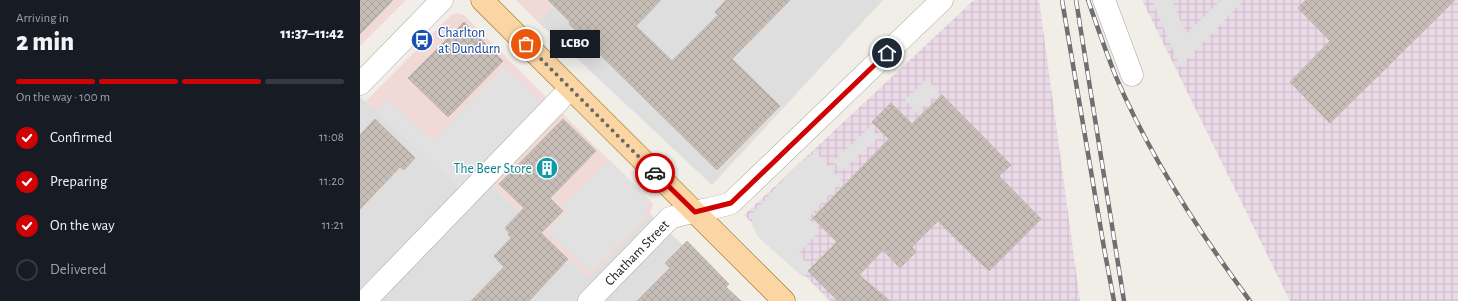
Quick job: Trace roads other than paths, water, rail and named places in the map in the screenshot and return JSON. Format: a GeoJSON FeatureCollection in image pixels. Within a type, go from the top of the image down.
{"type":"FeatureCollection","features":[{"type":"Feature","properties":{"kind":"main road"},"geometry":{"type":"LineString","coordinates":[[482,0],[784,301]]}},
{"type":"Feature","properties":{"kind":"street"},"geometry":{"type":"LineString","coordinates":[[360,84],[442,0]]}},
{"type":"Feature","properties":{"kind":"street","name":"Chatham Street"},"geometry":{"type":"LineString","coordinates":[[589,301],[670,218],[731,203],[942,0]]}},
{"type":"Feature","properties":{"kind":"street"},"geometry":{"type":"LineString","coordinates":[[1104,0],[1132,75]]}},
{"type":"Feature","properties":{"kind":"street"},"geometry":{"type":"LineString","coordinates":[[365,301],[570,89]]}},
{"type":"Feature","properties":{"kind":"railway"},"geometry":{"type":"LineString","coordinates":[[1062,0],[1114,301]]}},
{"type":"Feature","properties":{"kind":"railway"},"geometry":{"type":"LineString","coordinates":[[1076,0],[1124,301]]}},
{"type":"Feature","properties":{"kind":"railway"},"geometry":{"type":"LineString","coordinates":[[1088,0],[1116,77],[1144,136],[1194,221],[1250,301]]}},
{"type":"Feature","properties":{"kind":"place","name":"Charlton at Dundurn"},"geometry":{"type":"Point","coordinates":[422,40]}},
{"type":"Feature","properties":{"kind":"place","name":"LCBO"},"geometry":{"type":"Point","coordinates":[526,44]}},
{"type":"Feature","properties":{"kind":"place","name":"The Beer Store"},"geometry":{"type":"Point","coordinates":[547,168]}}]}
